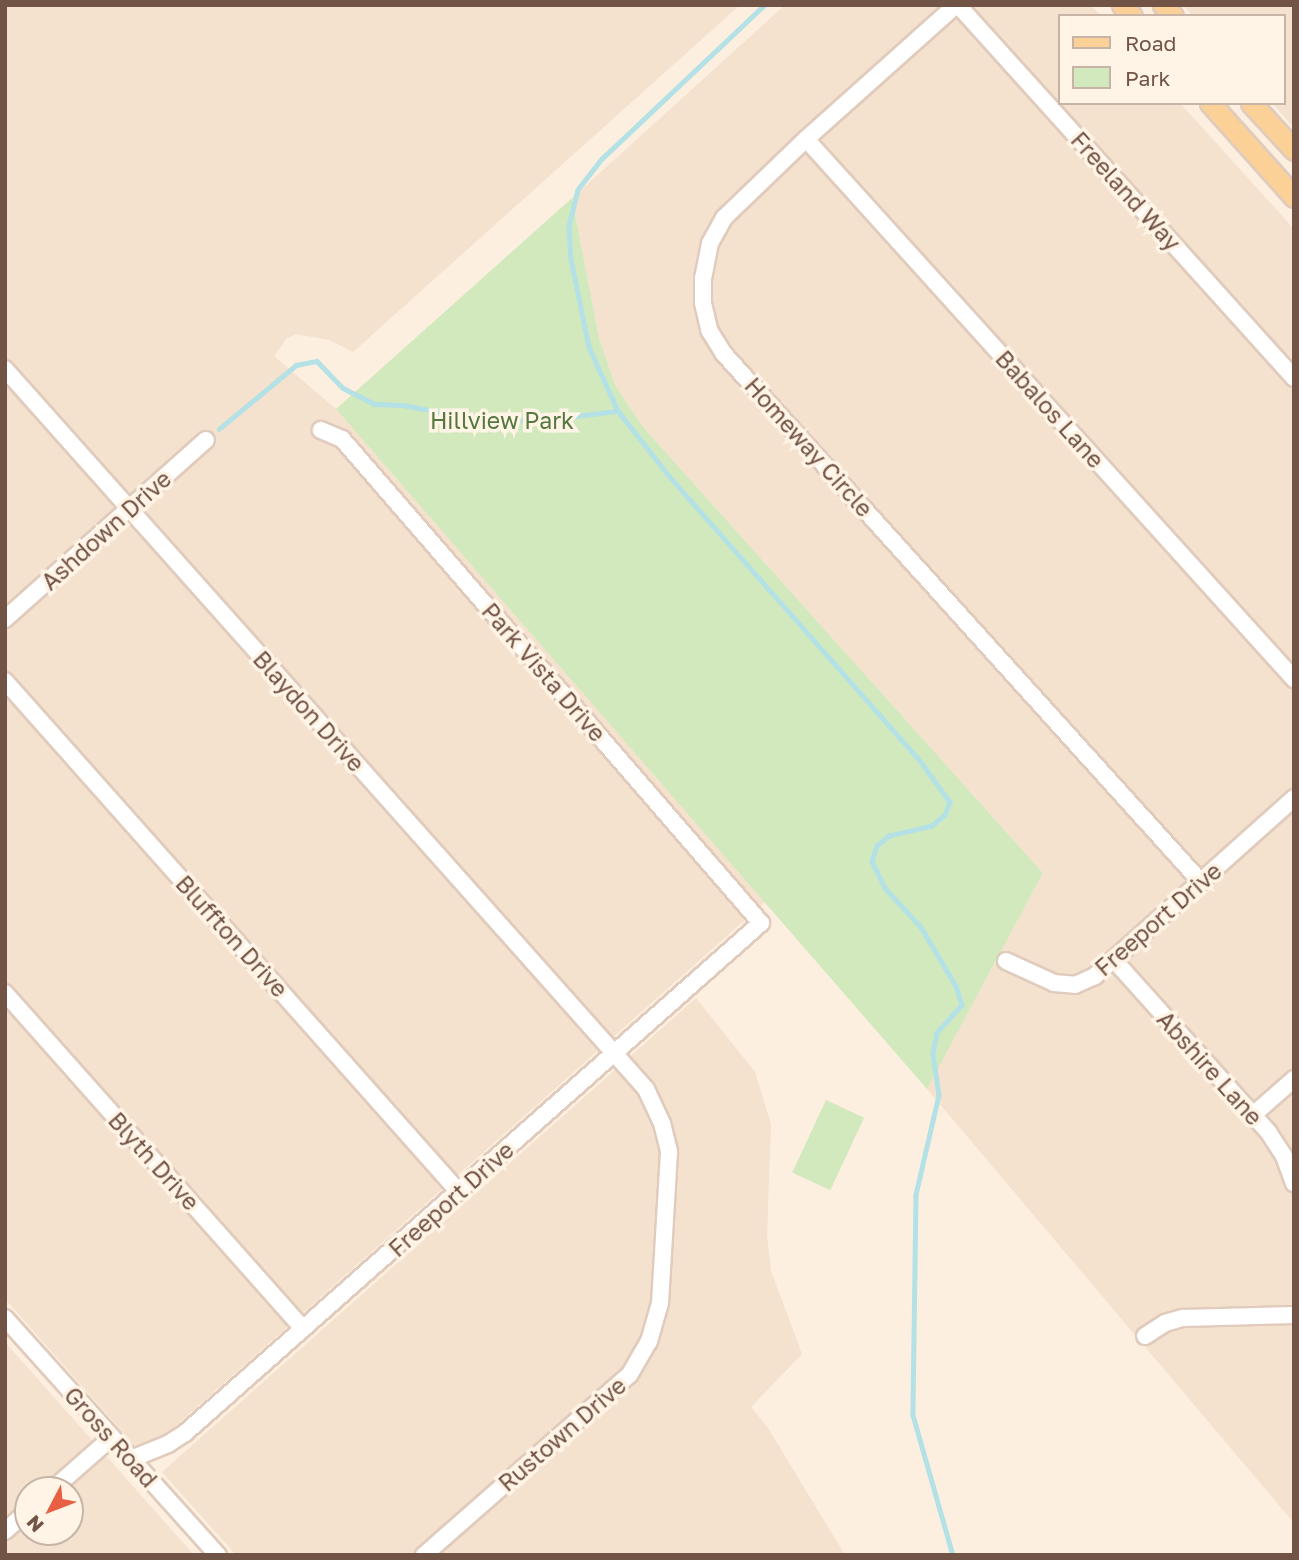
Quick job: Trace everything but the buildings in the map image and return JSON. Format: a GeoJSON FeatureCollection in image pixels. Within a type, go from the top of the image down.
{"type":"FeatureCollection","features":[{"type":"Feature","properties":{"kind":"main road"},"geometry":{"type":"LineString","coordinates":[[1212,105],[1294,197]]}},
{"type":"Feature","properties":{"kind":"main road"},"geometry":{"type":"LineString","coordinates":[[1253,105],[1294,150]]}},
{"type":"Feature","properties":{"kind":"street","name":"Homeway Circle"},"geometry":{"type":"LineString","coordinates":[[957,5],[806,139],[724,218],[710,243],[703,278],[703,303],[709,330],[724,354],[1201,882]]}},
{"type":"Feature","properties":{"kind":"street","name":"Freeland Way"},"geometry":{"type":"LineString","coordinates":[[957,5],[1294,378]]}},
{"type":"Feature","properties":{"kind":"street","name":"Babalos Lane"},"geometry":{"type":"LineString","coordinates":[[806,139],[1294,679]]}},
{"type":"Feature","properties":{"kind":"street","name":"Blaydon Drive"},"geometry":{"type":"LineString","coordinates":[[5,369],[614,1052]]}},
{"type":"Feature","properties":{"kind":"street","name":"Park Vista Drive"},"geometry":{"type":"LineString","coordinates":[[321,430],[342,439],[761,923]]}},
{"type":"Feature","properties":{"kind":"street","name":"Ashdown Drive"},"geometry":{"type":"LineString","coordinates":[[5,619],[206,440]]}},
{"type":"Feature","properties":{"kind":"street","name":"Bluffton Drive"},"geometry":{"type":"LineString","coordinates":[[5,681],[458,1191]]}},
{"type":"Feature","properties":{"kind":"street","name":"Freeport Drive"},"geometry":{"type":"LineString","coordinates":[[1006,961],[1054,983],[1075,985],[1095,976],[1294,798]]}},
{"type":"Feature","properties":{"kind":"street","name":"Freeport Drive"},"geometry":{"type":"LineString","coordinates":[[131,1459],[168,1444],[185,1433],[761,923]]}},
{"type":"Feature","properties":{"kind":"street","name":"Abshire Lane"},"geometry":{"type":"LineString","coordinates":[[1114,960],[1253,1115],[1284,1156],[1294,1183]]}},
{"type":"Feature","properties":{"kind":"street","name":"Blyth Drive"},"geometry":{"type":"LineString","coordinates":[[5,993],[303,1329]]}},
{"type":"Feature","properties":{"kind":"street","name":"Rustown Drive"},"geometry":{"type":"LineString","coordinates":[[424,1555],[629,1375],[649,1341],[660,1303],[669,1152],[662,1123],[646,1089],[614,1052]]}},
{"type":"Feature","properties":{"kind":"street"},"geometry":{"type":"LineString","coordinates":[[1253,1115],[1294,1079]]}},
{"type":"Feature","properties":{"kind":"street"},"geometry":{"type":"LineString","coordinates":[[1145,1336],[1165,1323],[1183,1318],[1294,1315]]}},
{"type":"Feature","properties":{"kind":"street","name":"Gross Road"},"geometry":{"type":"LineString","coordinates":[[5,1318],[218,1555]]}},
{"type":"Feature","properties":{"kind":"street"},"geometry":{"type":"LineString","coordinates":[[68,1476],[111,1438]]}},
{"type":"Feature","properties":{"kind":"shaded area"},"geometry":{"type":"Polygon","coordinates":[[[5,5],[740,5],[353,352],[329,340],[296,334],[287,338],[274,356],[336,409],[765,902],[143,1455],[5,1299],[5,5]]]}},
{"type":"Feature","properties":{"kind":"shaded area"},"geometry":{"type":"Polygon","coordinates":[[[785,5],[1091,5],[1099,14],[1058,14],[1058,105],[1182,105],[1294,229],[1294,1523],[927,1089],[1043,873],[643,427],[615,385],[599,338],[572,198],[785,5]]]}},
{"type":"Feature","properties":{"kind":"shaded area"},"geometry":{"type":"Polygon","coordinates":[[[1183,5],[1294,5],[1294,128],[1274,105],[1285,105],[1285,14],[1191,14],[1183,5]]]}},
{"type":"Feature","properties":{"kind":"shaded area"},"geometry":{"type":"Polygon","coordinates":[[[696,998],[755,1072],[771,1124],[767,1235],[771,1271],[802,1354],[751,1407],[768,1428],[845,1555],[236,1555],[162,1472],[696,998]]]}},
{"type":"Feature","properties":{"kind":"shaded area"},"geometry":{"type":"Polygon","coordinates":[[[5,1342],[194,1555],[5,1555],[5,1342]]]}},
{"type":"Feature","properties":{"kind":"green space","name":"Hillview Park"},"geometry":{"type":"Polygon","coordinates":[[[572,198],[599,338],[615,385],[643,427],[1043,873],[927,1089],[336,409],[572,198]]]}},
{"type":"Feature","properties":{"kind":"green space"},"geometry":{"type":"Polygon","coordinates":[[[826,1100],[864,1118],[830,1190],[792,1173],[826,1100]]]}},
{"type":"Feature","properties":{"kind":"waterway"},"geometry":{"type":"LineString","coordinates":[[765,5],[602,159],[578,190],[569,225],[571,259],[589,347],[618,411],[670,477],[918,758],[950,802],[945,815],[932,826],[889,836],[877,846],[872,861],[885,888],[921,927],[956,986],[962,1005],[937,1033],[933,1054],[939,1095],[916,1195],[913,1415],[953,1555]]}},
{"type":"Feature","properties":{"kind":"waterway"},"geometry":{"type":"LineString","coordinates":[[219,429],[296,365],[317,361],[343,388],[374,404],[536,421],[618,411]]}}]}
